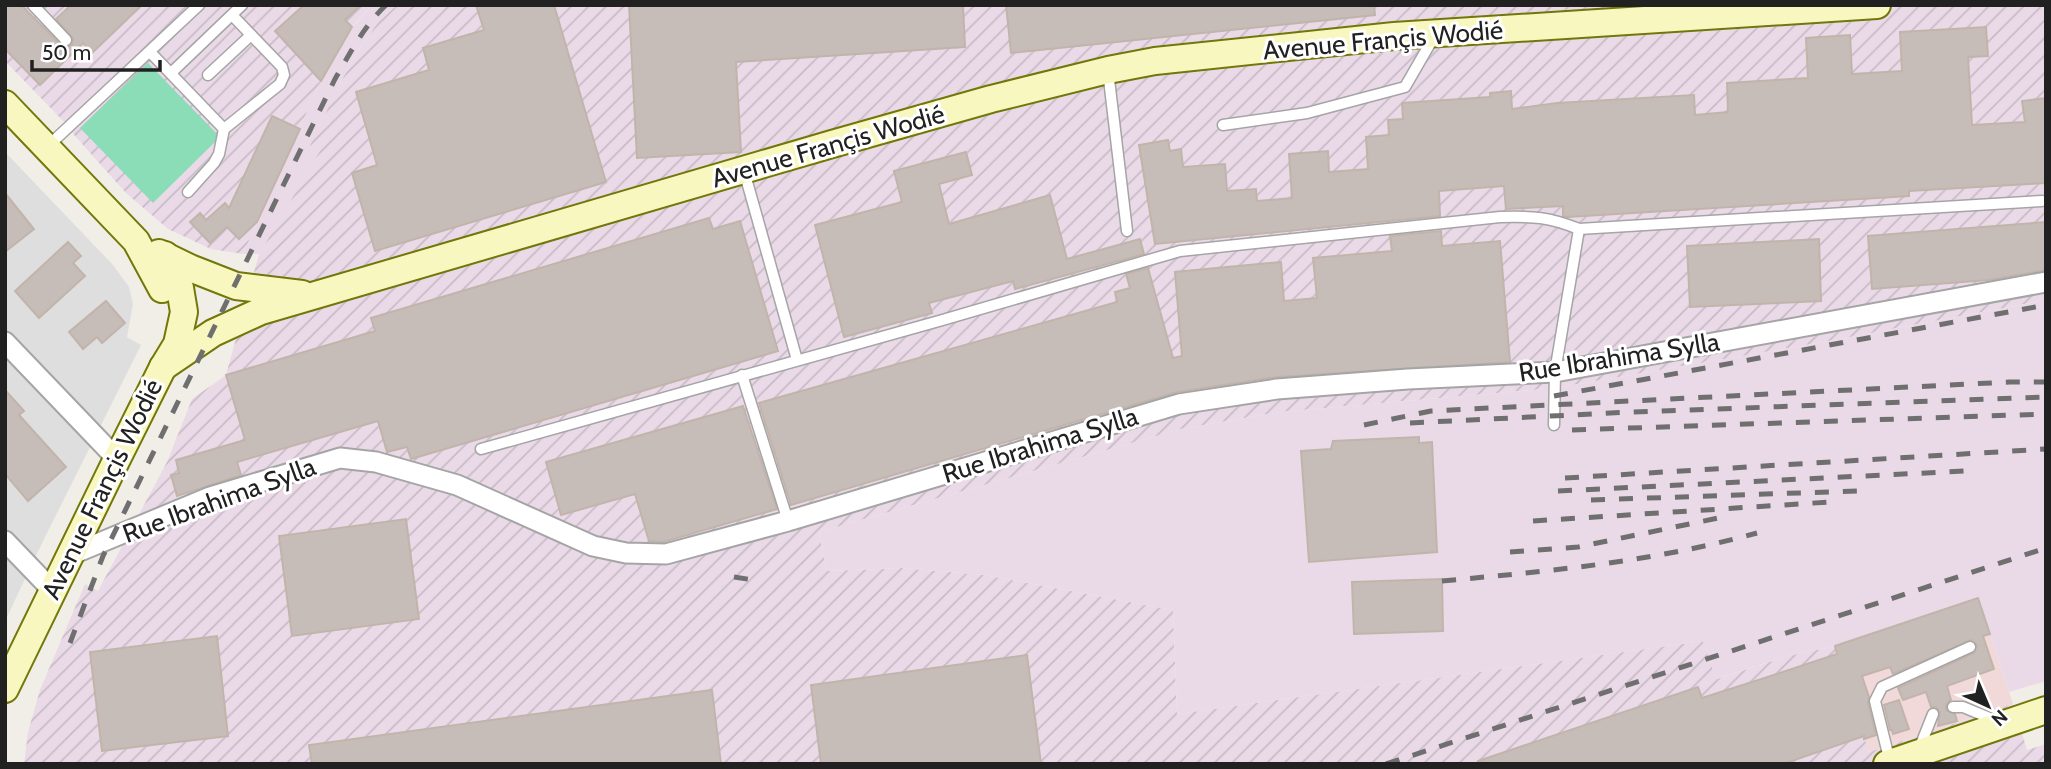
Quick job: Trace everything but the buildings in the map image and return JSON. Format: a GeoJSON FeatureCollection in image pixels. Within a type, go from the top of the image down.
{"type":"FeatureCollection","features":[{"type":"Feature","properties":{"kind":"main road","name":"Avenue Françis Wodié"},"geometry":{"type":"LineString","coordinates":[[5,689],[163,367],[213,334],[261,311],[991,99],[1155,61],[1394,36],[1877,5]]}},
{"type":"Feature","properties":{"kind":"main road"},"geometry":{"type":"LineString","coordinates":[[5,104],[136,241],[160,282],[167,300],[169,322],[163,367]]}},
{"type":"Feature","properties":{"kind":"main road"},"geometry":{"type":"LineString","coordinates":[[136,241],[190,268],[236,286],[314,295]]}},
{"type":"Feature","properties":{"kind":"main road"},"geometry":{"type":"LineString","coordinates":[[163,367],[177,344],[184,312],[180,288],[164,255]]}},
{"type":"Feature","properties":{"kind":"main road"},"geometry":{"type":"LineString","coordinates":[[1889,763],[2046,710]]}},
{"type":"Feature","properties":{"kind":"street","name":"Rue Ibrahima Sylla"},"geometry":{"type":"LineString","coordinates":[[68,556],[210,497],[340,458],[376,462],[457,485],[593,546],[626,554],[666,554],[788,521],[1179,404],[1277,389],[1555,372],[2046,282]]}},
{"type":"Feature","properties":{"kind":"street"},"geometry":{"type":"LineString","coordinates":[[5,342],[117,459]]}},
{"type":"Feature","properties":{"kind":"street"},"geometry":{"type":"LineString","coordinates":[[5,541],[52,590]]}},
{"type":"Feature","properties":{"kind":"lane"},"geometry":{"type":"LineString","coordinates":[[33,5],[66,40]]}},
{"type":"Feature","properties":{"kind":"lane"},"geometry":{"type":"LineString","coordinates":[[47,147],[199,5]]}},
{"type":"Feature","properties":{"kind":"lane"},"geometry":{"type":"LineString","coordinates":[[171,74],[242,5]]}},
{"type":"Feature","properties":{"kind":"lane"},"geometry":{"type":"LineString","coordinates":[[188,192],[214,163],[219,154],[224,129],[280,84],[284,75],[282,67],[232,15]]}},
{"type":"Feature","properties":{"kind":"lane"},"geometry":{"type":"LineString","coordinates":[[208,75],[251,35]]}},
{"type":"Feature","properties":{"kind":"lane"},"geometry":{"type":"LineString","coordinates":[[1223,125],[1307,113],[1405,87],[1435,35]]}},
{"type":"Feature","properties":{"kind":"lane"},"geometry":{"type":"LineString","coordinates":[[150,52],[224,129]]}},
{"type":"Feature","properties":{"kind":"lane"},"geometry":{"type":"LineString","coordinates":[[1108,70],[1128,230]]}},
{"type":"Feature","properties":{"kind":"lane"},"geometry":{"type":"LineString","coordinates":[[744,170],[797,360]]}},
{"type":"Feature","properties":{"kind":"lane"},"geometry":{"type":"LineString","coordinates":[[481,449],[1180,251],[1510,217],[1552,218],[1579,229],[2042,201]]}},
{"type":"Feature","properties":{"kind":"lane"},"geometry":{"type":"LineString","coordinates":[[1554,425],[1555,372],[1579,229]]}},
{"type":"Feature","properties":{"kind":"lane"},"geometry":{"type":"LineString","coordinates":[[742,375],[788,521]]}},
{"type":"Feature","properties":{"kind":"lane"},"geometry":{"type":"LineString","coordinates":[[1889,763],[1875,701],[1882,687],[1970,648]]}},
{"type":"Feature","properties":{"kind":"lane"},"geometry":{"type":"LineString","coordinates":[[1953,708],[1963,707],[2004,723]]}},
{"type":"Feature","properties":{"kind":"lane"},"geometry":{"type":"LineString","coordinates":[[1917,754],[1933,714]]}},
{"type":"Feature","properties":{"kind":"shaded area"},"geometry":{"type":"Polygon","coordinates":[[[5,5],[372,5],[352,27],[321,81],[243,254],[211,249],[168,229],[126,193],[66,124],[5,61],[5,5]]]}},
{"type":"Feature","properties":{"kind":"shaded area"},"geometry":{"type":"Polygon","coordinates":[[[372,5],[397,5],[378,22],[341,81],[310,146],[320,151],[259,254],[243,254],[321,81],[352,28],[372,5]]]}},
{"type":"Feature","properties":{"kind":"shaded area"},"geometry":{"type":"Polygon","coordinates":[[[397,5],[2046,5],[2046,300],[1555,388],[1280,412],[1181,429],[819,532],[827,571],[902,568],[985,575],[1173,610],[1177,714],[1703,641],[1717,679],[1788,656],[1835,646],[1869,752],[2013,704],[2027,750],[2046,744],[2046,764],[24,764],[28,732],[40,690],[85,584],[98,591],[167,462],[192,399],[226,375],[259,254],[319,151],[309,146],[341,81],[378,22],[397,5]]]}},
{"type":"Feature","properties":{"kind":"shaded area"},"geometry":{"type":"Polygon","coordinates":[[[5,152],[113,265],[129,287],[133,304],[127,337],[141,345],[5,621],[5,152]]]}},
{"type":"Feature","properties":{"kind":"shaded area"},"geometry":{"type":"Polygon","coordinates":[[[2046,300],[2046,681],[2009,692],[1978,598],[1835,646],[1788,656],[1716,679],[1703,641],[1177,714],[1173,610],[985,575],[902,568],[827,571],[819,532],[1181,429],[1280,412],[1555,388],[2046,300]]]}},
{"type":"Feature","properties":{"kind":"shaded area"},"geometry":{"type":"Polygon","coordinates":[[[1978,598],[2013,704],[1869,752],[1835,646],[1978,598]]]}},
{"type":"Feature","properties":{"kind":"green space"},"geometry":{"type":"Polygon","coordinates":[[[148,63],[220,137],[153,203],[80,128],[148,63]]]}},
{"type":"Feature","properties":{"kind":"railway"},"geometry":{"type":"LineString","coordinates":[[70,643],[103,556],[335,79],[364,31],[386,5]]}},
{"type":"Feature","properties":{"kind":"railway"},"geometry":{"type":"LineString","coordinates":[[1554,396],[2046,305]]}},
{"type":"Feature","properties":{"kind":"railway"},"geometry":{"type":"LineString","coordinates":[[1364,425],[1431,411],[2046,382]]}},
{"type":"Feature","properties":{"kind":"railway"},"geometry":{"type":"LineString","coordinates":[[1410,423],[2046,397]]}},
{"type":"Feature","properties":{"kind":"railway"},"geometry":{"type":"LineString","coordinates":[[1572,430],[2046,414]]}},
{"type":"Feature","properties":{"kind":"railway"},"geometry":{"type":"LineString","coordinates":[[1565,478],[2046,449]]}},
{"type":"Feature","properties":{"kind":"railway"},"geometry":{"type":"LineString","coordinates":[[1558,491],[1966,471]]}},
{"type":"Feature","properties":{"kind":"railway"},"geometry":{"type":"LineString","coordinates":[[1591,500],[1857,491]]}},
{"type":"Feature","properties":{"kind":"railway"},"geometry":{"type":"LineString","coordinates":[[1533,521],[1830,502]]}},
{"type":"Feature","properties":{"kind":"railway"},"geometry":{"type":"LineString","coordinates":[[1510,552],[1578,547],[1723,517]]}},
{"type":"Feature","properties":{"kind":"railway"},"geometry":{"type":"LineString","coordinates":[[1442,581],[1640,558],[1757,533]]}},
{"type":"Feature","properties":{"kind":"railway"},"geometry":{"type":"LineString","coordinates":[[1386,764],[2046,548]]}},
{"type":"Feature","properties":{"kind":"railway"},"geometry":{"type":"LineString","coordinates":[[734,577],[760,581]]}}]}
